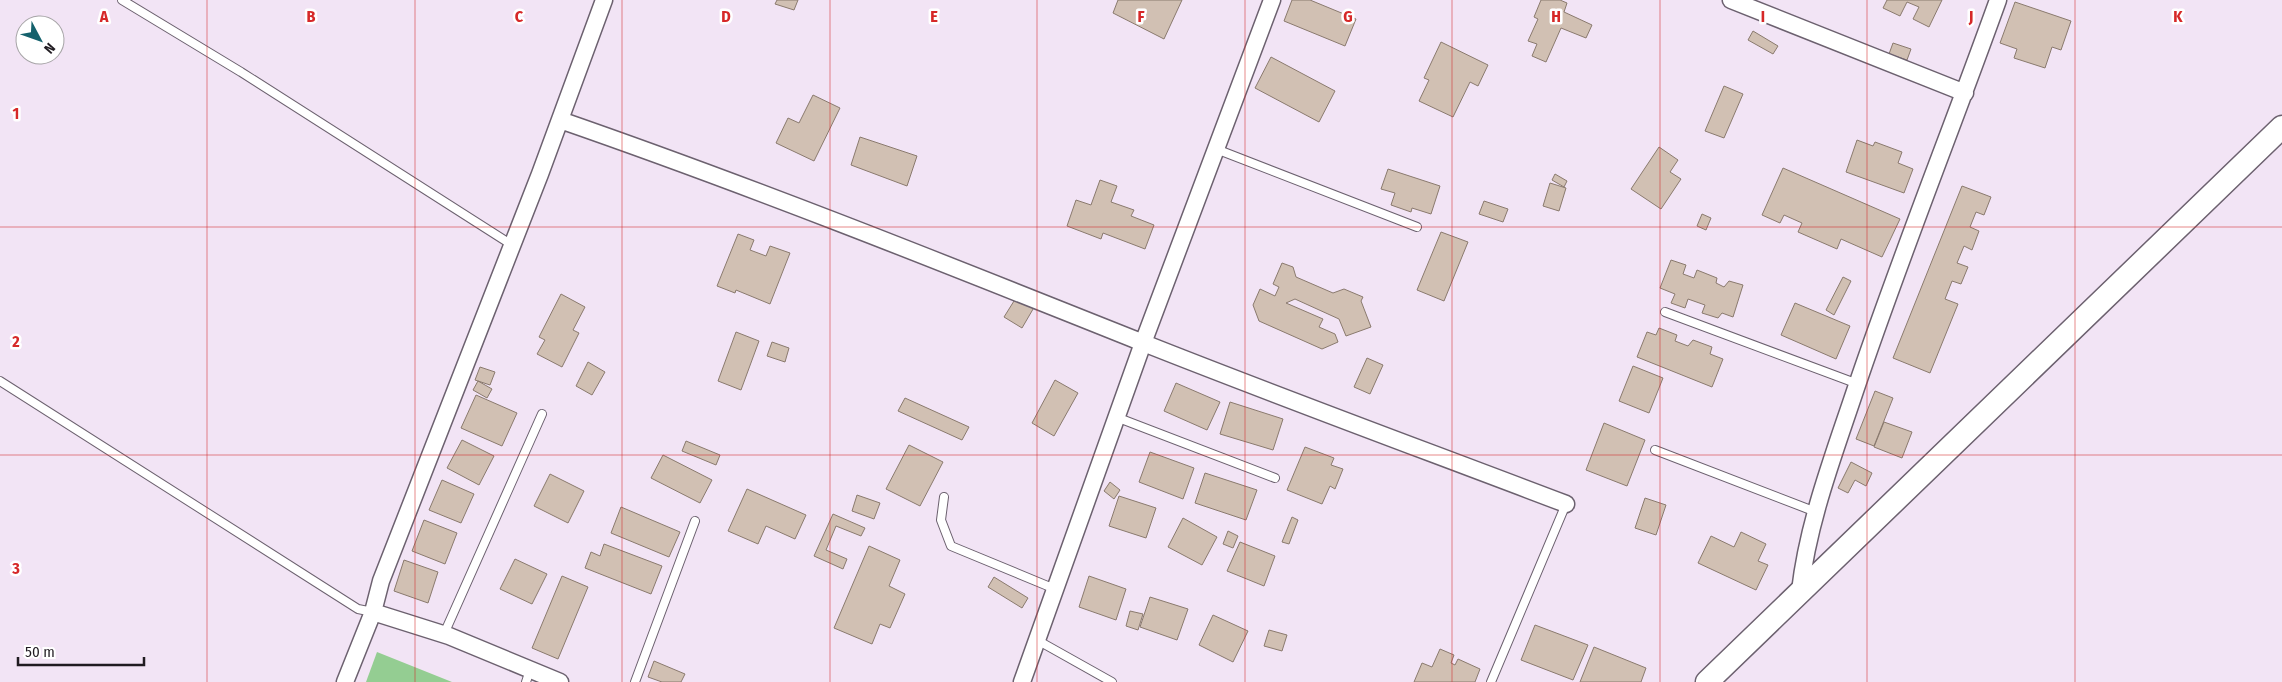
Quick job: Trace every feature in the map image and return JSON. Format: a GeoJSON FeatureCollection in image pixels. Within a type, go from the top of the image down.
{"type":"FeatureCollection","features":[{"type":"Feature","properties":{"kind":"street"},"geometry":{"type":"LineString","coordinates":[[344,682],[373,612],[381,581],[560,120],[604,0]]}},
{"type":"Feature","properties":{"kind":"street"},"geometry":{"type":"LineString","coordinates":[[1022,682],[1143,343],[1272,0]]}},
{"type":"Feature","properties":{"kind":"street"},"geometry":{"type":"LineString","coordinates":[[1730,0],[1965,93]]}},
{"type":"Feature","properties":{"kind":"street"},"geometry":{"type":"LineString","coordinates":[[1800,591],[1804,556],[1816,512],[1858,384],[1998,0]]}},
{"type":"Feature","properties":{"kind":"street"},"geometry":{"type":"LineString","coordinates":[[560,120],[704,170],[995,282],[1143,343],[1566,504]]}},
{"type":"Feature","properties":{"kind":"street"},"geometry":{"type":"LineString","coordinates":[[1707,682],[2282,127]]}},
{"type":"Feature","properties":{"kind":"street"},"geometry":{"type":"LineString","coordinates":[[373,612],[444,634],[528,676],[560,682]]}},
{"type":"Feature","properties":{"kind":"lane"},"geometry":{"type":"LineString","coordinates":[[122,0],[241,72],[512,245]]}},
{"type":"Feature","properties":{"kind":"lane"},"geometry":{"type":"LineString","coordinates":[[1216,149],[1418,227]]}},
{"type":"Feature","properties":{"kind":"lane"},"geometry":{"type":"LineString","coordinates":[[1665,312],[1858,384]]}},
{"type":"Feature","properties":{"kind":"lane"},"geometry":{"type":"LineString","coordinates":[[0,381],[358,609],[373,612]]}},
{"type":"Feature","properties":{"kind":"lane"},"geometry":{"type":"LineString","coordinates":[[444,634],[542,414]]}},
{"type":"Feature","properties":{"kind":"lane"},"geometry":{"type":"LineString","coordinates":[[1116,417],[1275,478]]}},
{"type":"Feature","properties":{"kind":"lane"},"geometry":{"type":"LineString","coordinates":[[1655,450],[1816,512]]}},
{"type":"Feature","properties":{"kind":"lane"},"geometry":{"type":"LineString","coordinates":[[944,497],[941,520],[951,546],[1055,590]]}},
{"type":"Feature","properties":{"kind":"lane"},"geometry":{"type":"LineString","coordinates":[[1491,682],[1566,504]]}},
{"type":"Feature","properties":{"kind":"lane"},"geometry":{"type":"LineString","coordinates":[[635,682],[695,521]]}},
{"type":"Feature","properties":{"kind":"lane"},"geometry":{"type":"LineString","coordinates":[[1037,640],[1112,682]]}},
{"type":"Feature","properties":{"kind":"green space"},"geometry":{"type":"Polygon","coordinates":[[[377,652],[452,682],[366,682],[377,652]]]}},
{"type":"Feature","properties":{"kind":"building"},"geometry":{"type":"Polygon","coordinates":[[[777,0],[798,0],[794,10],[775,4],[777,0]]]}},
{"type":"Feature","properties":{"kind":"building"},"geometry":{"type":"Polygon","coordinates":[[[1118,0],[1182,0],[1164,39],[1113,13],[1118,0]]]}},
{"type":"Feature","properties":{"kind":"building"},"geometry":{"type":"Polygon","coordinates":[[[1292,0],[1310,0],[1356,19],[1345,46],[1284,21],[1292,0]]]}},
{"type":"Feature","properties":{"kind":"building"},"geometry":{"type":"Polygon","coordinates":[[[1541,0],[1560,0],[1567,3],[1564,12],[1592,25],[1586,38],[1561,28],[1546,62],[1532,56],[1537,44],[1528,41],[1538,19],[1534,17],[1541,0]]]}},
{"type":"Feature","properties":{"kind":"building"},"geometry":{"type":"Polygon","coordinates":[[[1887,0],[1942,0],[1929,27],[1913,19],[1919,7],[1907,2],[1900,16],[1883,8],[1887,0]]]}},
{"type":"Feature","properties":{"kind":"building"},"geometry":{"type":"Polygon","coordinates":[[[2015,2],[2071,21],[2061,50],[2052,47],[2045,68],[2014,58],[2017,49],[2000,43],[2015,2]]]}},
{"type":"Feature","properties":{"kind":"building"},"geometry":{"type":"Polygon","coordinates":[[[1753,31],[1778,46],[1773,54],[1748,40],[1753,31]]]}},
{"type":"Feature","properties":{"kind":"building"},"geometry":{"type":"Polygon","coordinates":[[[1441,42],[1488,65],[1478,86],[1470,82],[1453,117],[1419,101],[1429,80],[1424,78],[1441,42]]]}},
{"type":"Feature","properties":{"kind":"building"},"geometry":{"type":"Polygon","coordinates":[[[1893,43],[1911,49],[1907,60],[1889,54],[1893,43]]]}},
{"type":"Feature","properties":{"kind":"building"},"geometry":{"type":"Polygon","coordinates":[[[1271,57],[1335,91],[1319,122],[1255,88],[1271,57]]]}},
{"type":"Feature","properties":{"kind":"building"},"geometry":{"type":"Polygon","coordinates":[[[1724,86],[1743,94],[1724,138],[1705,131],[1724,86]]]}},
{"type":"Feature","properties":{"kind":"building"},"geometry":{"type":"Polygon","coordinates":[[[813,95],[840,108],[814,161],[776,143],[788,118],[799,123],[813,95]]]}},
{"type":"Feature","properties":{"kind":"building"},"geometry":{"type":"Polygon","coordinates":[[[860,137],[917,156],[907,186],[851,165],[860,137]]]}},
{"type":"Feature","properties":{"kind":"building"},"geometry":{"type":"Polygon","coordinates":[[[1857,140],[1873,146],[1875,142],[1902,152],[1898,163],[1913,169],[1904,193],[1846,172],[1857,140]]]}},
{"type":"Feature","properties":{"kind":"building"},"geometry":{"type":"Polygon","coordinates":[[[1659,147],[1678,160],[1670,172],[1681,179],[1661,209],[1631,189],[1659,147]]]}},
{"type":"Feature","properties":{"kind":"building"},"geometry":{"type":"Polygon","coordinates":[[[1783,168],[1900,219],[1882,257],[1841,239],[1837,249],[1798,232],[1802,223],[1784,215],[1780,223],[1762,215],[1783,168]]]}},
{"type":"Feature","properties":{"kind":"building"},"geometry":{"type":"Polygon","coordinates":[[[1388,169],[1440,186],[1431,214],[1412,208],[1411,212],[1391,205],[1395,193],[1381,189],[1388,169]]]}},
{"type":"Feature","properties":{"kind":"building"},"geometry":{"type":"Polygon","coordinates":[[[1555,174],[1567,181],[1564,187],[1552,180],[1555,174]]]}},
{"type":"Feature","properties":{"kind":"building"},"geometry":{"type":"Polygon","coordinates":[[[1100,180],[1117,186],[1111,202],[1134,210],[1131,216],[1154,225],[1145,249],[1103,233],[1101,239],[1067,226],[1076,200],[1091,205],[1100,180]]]}},
{"type":"Feature","properties":{"kind":"building"},"geometry":{"type":"Polygon","coordinates":[[[1550,183],[1566,188],[1559,211],[1543,206],[1550,183]]]}},
{"type":"Feature","properties":{"kind":"building"},"geometry":{"type":"Polygon","coordinates":[[[1962,186],[1991,197],[1984,215],[1976,212],[1970,227],[1979,231],[1972,250],[1964,246],[1957,263],[1968,267],[1961,284],[1952,281],[1945,299],[1958,304],[1930,373],[1893,358],[1962,186]]]}},
{"type":"Feature","properties":{"kind":"building"},"geometry":{"type":"Polygon","coordinates":[[[1484,201],[1508,209],[1503,222],[1479,214],[1484,201]]]}},
{"type":"Feature","properties":{"kind":"building"},"geometry":{"type":"Polygon","coordinates":[[[1702,214],[1711,218],[1706,230],[1697,226],[1702,214]]]}},
{"type":"Feature","properties":{"kind":"building"},"geometry":{"type":"Polygon","coordinates":[[[1441,232],[1468,242],[1444,301],[1417,290],[1441,232]]]}},
{"type":"Feature","properties":{"kind":"building"},"geometry":{"type":"Polygon","coordinates":[[[738,234],[754,240],[750,250],[766,256],[770,246],[790,253],[770,304],[736,290],[735,293],[717,286],[738,234]]]}},
{"type":"Feature","properties":{"kind":"building"},"geometry":{"type":"Polygon","coordinates":[[[1671,260],[1686,265],[1683,274],[1694,278],[1697,270],[1717,278],[1716,283],[1724,287],[1729,281],[1743,285],[1733,317],[1722,313],[1718,318],[1702,313],[1705,305],[1688,299],[1685,308],[1671,303],[1675,294],[1660,288],[1671,260]]]}},
{"type":"Feature","properties":{"kind":"building"},"geometry":{"type":"Polygon","coordinates":[[[1282,263],[1293,267],[1296,277],[1333,293],[1344,289],[1363,297],[1361,301],[1371,327],[1346,336],[1339,319],[1295,299],[1286,303],[1323,319],[1319,327],[1335,334],[1338,342],[1322,349],[1259,321],[1253,305],[1260,289],[1275,296],[1279,287],[1273,284],[1282,263]]]}},
{"type":"Feature","properties":{"kind":"building"},"geometry":{"type":"Polygon","coordinates":[[[1843,277],[1851,281],[1834,315],[1826,310],[1843,277]]]}},
{"type":"Feature","properties":{"kind":"building"},"geometry":{"type":"Polygon","coordinates":[[[1019,293],[1036,304],[1022,328],[1004,317],[1019,293]]]}},
{"type":"Feature","properties":{"kind":"building"},"geometry":{"type":"Polygon","coordinates":[[[561,294],[585,307],[573,330],[579,333],[562,367],[537,354],[545,340],[539,337],[561,294]]]}},
{"type":"Feature","properties":{"kind":"building"},"geometry":{"type":"Polygon","coordinates":[[[1795,303],[1850,326],[1836,359],[1781,335],[1795,303]]]}},
{"type":"Feature","properties":{"kind":"building"},"geometry":{"type":"Polygon","coordinates":[[[1659,328],[1677,335],[1675,341],[1688,346],[1693,340],[1712,347],[1710,354],[1723,359],[1712,387],[1637,357],[1647,332],[1656,335],[1659,328]]]}},
{"type":"Feature","properties":{"kind":"building"},"geometry":{"type":"Polygon","coordinates":[[[736,332],[759,341],[741,390],[718,381],[736,332]]]}},
{"type":"Feature","properties":{"kind":"building"},"geometry":{"type":"Polygon","coordinates":[[[772,342],[789,348],[785,362],[767,356],[772,342]]]}},
{"type":"Feature","properties":{"kind":"building"},"geometry":{"type":"Polygon","coordinates":[[[1367,358],[1383,365],[1370,394],[1354,387],[1367,358]]]}},
{"type":"Feature","properties":{"kind":"building"},"geometry":{"type":"Polygon","coordinates":[[[588,362],[605,372],[592,395],[576,386],[588,362]]]}},
{"type":"Feature","properties":{"kind":"building"},"geometry":{"type":"Polygon","coordinates":[[[1633,366],[1663,378],[1649,413],[1619,401],[1633,366]]]}},
{"type":"Feature","properties":{"kind":"building"},"geometry":{"type":"Polygon","coordinates":[[[480,367],[495,372],[490,385],[475,380],[480,367]]]}},
{"type":"Feature","properties":{"kind":"building"},"geometry":{"type":"Polygon","coordinates":[[[1055,380],[1078,393],[1054,436],[1032,423],[1055,380]]]}},
{"type":"Feature","properties":{"kind":"building"},"geometry":{"type":"Polygon","coordinates":[[[478,381],[492,389],[487,398],[473,390],[478,381]]]}},
{"type":"Feature","properties":{"kind":"building"},"geometry":{"type":"Polygon","coordinates":[[[1176,383],[1220,402],[1207,430],[1164,411],[1176,383]]]}},
{"type":"Feature","properties":{"kind":"building"},"geometry":{"type":"Polygon","coordinates":[[[1875,391],[1893,398],[1874,446],[1856,439],[1875,391]]]}},
{"type":"Feature","properties":{"kind":"building"},"geometry":{"type":"Polygon","coordinates":[[[476,395],[517,413],[502,446],[461,428],[476,395]]]}},
{"type":"Feature","properties":{"kind":"building"},"geometry":{"type":"Polygon","coordinates":[[[905,398],[969,427],[962,440],[898,411],[905,398]]]}},
{"type":"Feature","properties":{"kind":"building"},"geometry":{"type":"Polygon","coordinates":[[[1230,402],[1283,419],[1273,450],[1220,434],[1230,402]]]}},
{"type":"Feature","properties":{"kind":"building"},"geometry":{"type":"Polygon","coordinates":[[[1884,422],[1912,432],[1902,458],[1874,447],[1884,422]]]}},
{"type":"Feature","properties":{"kind":"building"},"geometry":{"type":"Polygon","coordinates":[[[1604,423],[1645,440],[1627,486],[1586,470],[1604,423]]]}},
{"type":"Feature","properties":{"kind":"building"},"geometry":{"type":"Polygon","coordinates":[[[462,440],[494,456],[479,485],[447,468],[462,440]]]}},
{"type":"Feature","properties":{"kind":"building"},"geometry":{"type":"Polygon","coordinates":[[[686,441],[720,455],[716,465],[682,451],[686,441]]]}},
{"type":"Feature","properties":{"kind":"building"},"geometry":{"type":"Polygon","coordinates":[[[909,445],[943,462],[920,506],[886,489],[909,445]]]}},
{"type":"Feature","properties":{"kind":"building"},"geometry":{"type":"Polygon","coordinates":[[[1305,447],[1334,458],[1331,465],[1343,469],[1335,489],[1330,486],[1322,504],[1287,490],[1305,447]]]}},
{"type":"Feature","properties":{"kind":"building"},"geometry":{"type":"Polygon","coordinates":[[[1150,452],[1194,468],[1183,499],[1139,482],[1150,452]]]}},
{"type":"Feature","properties":{"kind":"building"},"geometry":{"type":"Polygon","coordinates":[[[663,455],[712,480],[700,503],[651,478],[663,455]]]}},
{"type":"Feature","properties":{"kind":"building"},"geometry":{"type":"Polygon","coordinates":[[[1851,462],[1872,473],[1866,486],[1855,480],[1848,493],[1838,488],[1851,462]]]}},
{"type":"Feature","properties":{"kind":"building"},"geometry":{"type":"Polygon","coordinates":[[[1205,473],[1257,490],[1246,520],[1195,503],[1205,473]]]}},
{"type":"Feature","properties":{"kind":"building"},"geometry":{"type":"Polygon","coordinates":[[[550,474],[584,491],[568,523],[534,506],[550,474]]]}},
{"type":"Feature","properties":{"kind":"building"},"geometry":{"type":"Polygon","coordinates":[[[442,480],[474,494],[461,523],[429,510],[442,480]]]}},
{"type":"Feature","properties":{"kind":"building"},"geometry":{"type":"Polygon","coordinates":[[[1110,482],[1120,490],[1114,499],[1104,491],[1110,482]]]}},
{"type":"Feature","properties":{"kind":"building"},"geometry":{"type":"Polygon","coordinates":[[[747,489],[806,515],[795,539],[766,526],[758,544],[728,531],[747,489]]]}},
{"type":"Feature","properties":{"kind":"building"},"geometry":{"type":"Polygon","coordinates":[[[857,495],[880,503],[874,519],[852,511],[857,495]]]}},
{"type":"Feature","properties":{"kind":"building"},"geometry":{"type":"Polygon","coordinates":[[[1119,496],[1156,508],[1146,538],[1109,526],[1119,496]]]}},
{"type":"Feature","properties":{"kind":"building"},"geometry":{"type":"Polygon","coordinates":[[[1645,498],[1666,505],[1656,535],[1635,528],[1645,498]]]}},
{"type":"Feature","properties":{"kind":"building"},"geometry":{"type":"Polygon","coordinates":[[[621,507],[680,532],[669,557],[611,533],[621,507]]]}},
{"type":"Feature","properties":{"kind":"building"},"geometry":{"type":"Polygon","coordinates":[[[833,514],[865,528],[861,536],[836,526],[826,550],[847,559],[843,569],[814,556],[833,514]]]}},
{"type":"Feature","properties":{"kind":"building"},"geometry":{"type":"Polygon","coordinates":[[[1292,517],[1298,520],[1289,544],[1282,542],[1292,517]]]}},
{"type":"Feature","properties":{"kind":"building"},"geometry":{"type":"Polygon","coordinates":[[[1183,518],[1217,537],[1202,565],[1168,547],[1183,518]]]}},
{"type":"Feature","properties":{"kind":"building"},"geometry":{"type":"Polygon","coordinates":[[[424,520],[457,533],[445,564],[412,551],[424,520]]]}},
{"type":"Feature","properties":{"kind":"building"},"geometry":{"type":"Polygon","coordinates":[[[1228,531],[1238,536],[1233,548],[1223,544],[1228,531]]]}},
{"type":"Feature","properties":{"kind":"building"},"geometry":{"type":"Polygon","coordinates":[[[1741,532],[1766,544],[1758,561],[1768,565],[1756,590],[1698,563],[1711,536],[1734,547],[1741,532]]]}},
{"type":"Feature","properties":{"kind":"building"},"geometry":{"type":"Polygon","coordinates":[[[1240,542],[1275,556],[1264,586],[1227,571],[1240,542]]]}},
{"type":"Feature","properties":{"kind":"building"},"geometry":{"type":"Polygon","coordinates":[[[604,544],[662,566],[651,594],[585,568],[591,552],[600,556],[604,544]]]}},
{"type":"Feature","properties":{"kind":"building"},"geometry":{"type":"Polygon","coordinates":[[[869,546],[900,560],[889,586],[905,594],[890,628],[880,624],[872,644],[834,628],[869,546]]]}},
{"type":"Feature","properties":{"kind":"building"},"geometry":{"type":"Polygon","coordinates":[[[515,559],[547,574],[532,604],[500,589],[515,559]]]}},
{"type":"Feature","properties":{"kind":"building"},"geometry":{"type":"Polygon","coordinates":[[[404,560],[438,572],[428,603],[394,591],[404,560]]]}},
{"type":"Feature","properties":{"kind":"building"},"geometry":{"type":"Polygon","coordinates":[[[562,576],[588,587],[558,659],[532,648],[562,576]]]}},
{"type":"Feature","properties":{"kind":"building"},"geometry":{"type":"Polygon","coordinates":[[[1089,576],[1126,589],[1116,620],[1079,607],[1089,576]]]}},
{"type":"Feature","properties":{"kind":"building"},"geometry":{"type":"Polygon","coordinates":[[[994,577],[1028,598],[1022,608],[988,587],[994,577]]]}},
{"type":"Feature","properties":{"kind":"building"},"geometry":{"type":"Polygon","coordinates":[[[1150,597],[1188,609],[1177,640],[1140,627],[1150,597]]]}},
{"type":"Feature","properties":{"kind":"building"},"geometry":{"type":"Polygon","coordinates":[[[1130,611],[1143,614],[1138,630],[1126,626],[1130,611]]]}},
{"type":"Feature","properties":{"kind":"building"},"geometry":{"type":"Polygon","coordinates":[[[1213,615],[1248,631],[1233,662],[1199,645],[1213,615]]]}},
{"type":"Feature","properties":{"kind":"building"},"geometry":{"type":"Polygon","coordinates":[[[1535,625],[1588,645],[1573,680],[1521,660],[1535,625]]]}},
{"type":"Feature","properties":{"kind":"building"},"geometry":{"type":"Polygon","coordinates":[[[1269,630],[1287,635],[1282,651],[1264,646],[1269,630]]]}},
{"type":"Feature","properties":{"kind":"building"},"geometry":{"type":"Polygon","coordinates":[[[1594,647],[1646,668],[1641,682],[1580,682],[1594,647]]]}},
{"type":"Feature","properties":{"kind":"building"},"geometry":{"type":"Polygon","coordinates":[[[1440,649],[1454,655],[1451,663],[1455,665],[1458,659],[1480,669],[1475,682],[1414,682],[1422,663],[1432,667],[1440,649]]]}},
{"type":"Feature","properties":{"kind":"building"},"geometry":{"type":"Polygon","coordinates":[[[654,661],[685,674],[681,682],[662,682],[648,677],[654,661]]]}}]}
